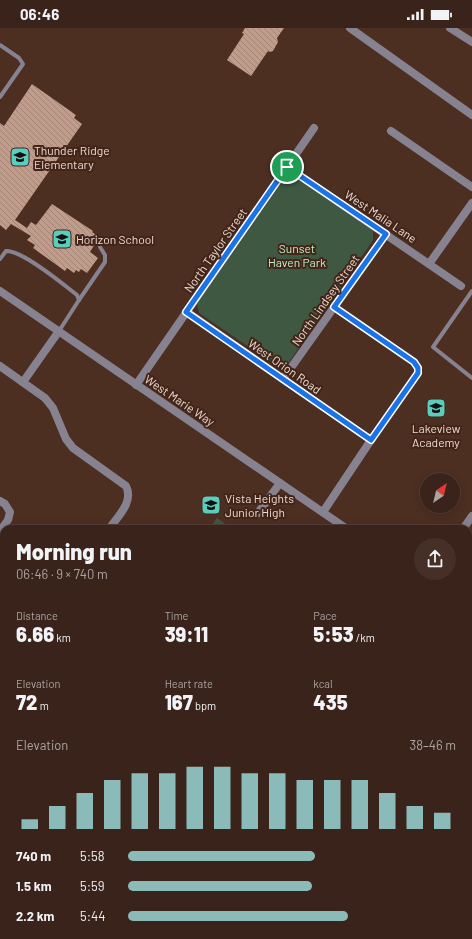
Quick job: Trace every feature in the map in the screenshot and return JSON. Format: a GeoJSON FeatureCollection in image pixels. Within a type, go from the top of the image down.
{"type":"FeatureCollection","features":[{"type":"Feature","properties":{"kind":"street"},"geometry":{"type":"LineString","coordinates":[[350,28],[472,115]]}},
{"type":"Feature","properties":{"kind":"street"},"geometry":{"type":"LineString","coordinates":[[450,28],[472,42]]}},
{"type":"Feature","properties":{"kind":"street","name":"North Taylor Street"},"geometry":{"type":"LineString","coordinates":[[136,385],[314,128]]}},
{"type":"Feature","properties":{"kind":"street"},"geometry":{"type":"LineString","coordinates":[[391,131],[472,187]]}},
{"type":"Feature","properties":{"kind":"street","name":"West Malia Lane"},"geometry":{"type":"LineString","coordinates":[[287,167],[461,286]]}},
{"type":"Feature","properties":{"kind":"street"},"geometry":{"type":"LineString","coordinates":[[429,264],[472,203]]}},
{"type":"Feature","properties":{"kind":"street","name":"North Lindsey Street"},"geometry":{"type":"LineString","coordinates":[[283,379],[386,234]]}},
{"type":"Feature","properties":{"kind":"street","name":"West Marie Way"},"geometry":{"type":"LineString","coordinates":[[0,291],[341,525]]}},
{"type":"Feature","properties":{"kind":"street"},"geometry":{"type":"LineString","coordinates":[[323,512],[418,373],[418,368],[414,362],[334,307]]}},
{"type":"Feature","properties":{"kind":"street","name":"West Orion Road"},"geometry":{"type":"LineString","coordinates":[[186,312],[371,440]]}},
{"type":"Feature","properties":{"kind":"street"},"geometry":{"type":"LineString","coordinates":[[23,382],[59,331]]}},
{"type":"Feature","properties":{"kind":"street"},"geometry":{"type":"LineString","coordinates":[[0,366],[45,398],[53,408],[66,440],[73,448],[126,486],[130,493],[129,500],[112,525]]}},
{"type":"Feature","properties":{"kind":"street"},"geometry":{"type":"LineString","coordinates":[[258,513],[280,483]]}},
{"type":"Feature","properties":{"kind":"street"},"geometry":{"type":"LineString","coordinates":[[0,501],[5,504],[10,512],[8,520],[4,525]]}},
{"type":"Feature","properties":{"kind":"street"},"geometry":{"type":"LineString","coordinates":[[466,525],[472,516]]}},
{"type":"Feature","properties":{"kind":"lane"},"geometry":{"type":"LineString","coordinates":[[0,45],[19,58],[23,64],[0,97]]}},
{"type":"Feature","properties":{"kind":"lane"},"geometry":{"type":"LineString","coordinates":[[59,331],[105,262],[105,255],[100,247]]}},
{"type":"Feature","properties":{"kind":"lane"},"geometry":{"type":"LineString","coordinates":[[0,259],[6,251],[13,251],[57,280],[77,295],[79,300]]}},
{"type":"Feature","properties":{"kind":"lane"},"geometry":{"type":"LineString","coordinates":[[472,291],[433,347],[472,378]]}},
{"type":"Feature","properties":{"kind":"green space","name":"Sunset Haven Park"},"geometry":{"type":"Polygon","coordinates":[[[286,176],[294,176],[370,228],[373,231],[373,240],[287,365],[280,368],[199,313],[197,304],[286,176]]]}},
{"type":"Feature","properties":{"kind":"green space"},"geometry":{"type":"Polygon","coordinates":[[[217,518],[227,525],[212,525],[217,518]]]}},
{"type":"Feature","properties":{"kind":"building"},"geometry":{"type":"Polygon","coordinates":[[[245,28],[284,28],[277,38],[278,42],[273,51],[268,51],[251,76],[227,60],[244,34],[242,33],[245,28]]]}},
{"type":"Feature","properties":{"kind":"building"},"geometry":{"type":"Polygon","coordinates":[[[32,84],[76,115],[74,118],[82,124],[15,220],[27,228],[31,222],[36,225],[52,204],[93,231],[92,232],[99,237],[90,252],[98,258],[87,273],[81,269],[79,272],[76,270],[74,273],[67,268],[65,271],[33,248],[35,245],[27,240],[31,236],[11,224],[6,230],[0,225],[0,123],[4,126],[32,84]]]}},
{"type":"Feature","properties":{"kind":"place","name":"Thunder Ridge Elementary"},"geometry":{"type":"Point","coordinates":[20,157]}},
{"type":"Feature","properties":{"kind":"place","name":"Horizon School"},"geometry":{"type":"Point","coordinates":[62,239]}},
{"type":"Feature","properties":{"kind":"place","name":"Lakeview Academy"},"geometry":{"type":"Point","coordinates":[436,408]}},
{"type":"Feature","properties":{"kind":"place","name":"Vista Heights Junior High"},"geometry":{"type":"Point","coordinates":[211,505]}},
{"type":"Feature","properties":{"kind":"route"},"geometry":{"type":"LineString","coordinates":[[287,167],[386,234],[334,307],[414,362],[418,368],[418,373],[371,440],[186,312],[287,167]]}}]}
